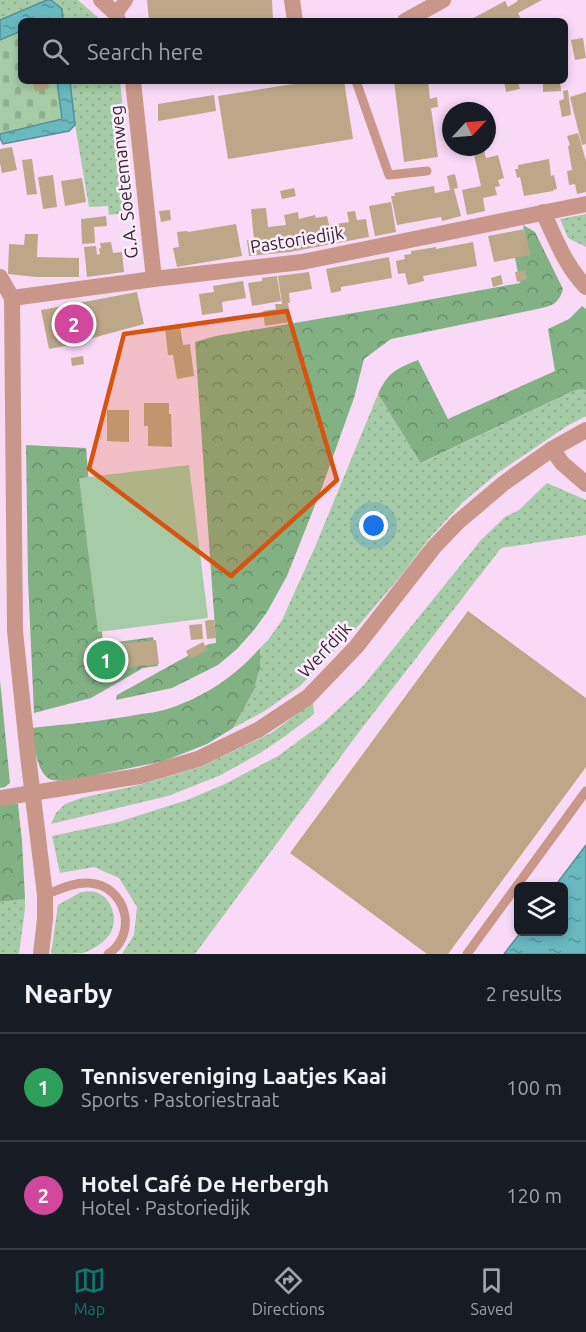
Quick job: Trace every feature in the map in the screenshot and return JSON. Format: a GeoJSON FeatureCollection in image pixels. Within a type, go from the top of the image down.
{"type":"FeatureCollection","features":[{"type":"Feature","properties":{"kind":"street"},"geometry":{"type":"LineString","coordinates":[[101,0],[117,17],[126,0]]}},
{"type":"Feature","properties":{"kind":"street"},"geometry":{"type":"LineString","coordinates":[[292,0],[295,18]]}},
{"type":"Feature","properties":{"kind":"street"},"geometry":{"type":"LineString","coordinates":[[410,18],[443,0]]}},
{"type":"Feature","properties":{"kind":"street","name":"G.A. Soetemanweg"},"geometry":{"type":"LineString","coordinates":[[133,84],[154,279]]}},
{"type":"Feature","properties":{"kind":"street","name":"Pastoriedijk"},"geometry":{"type":"LineString","coordinates":[[12,298],[302,262],[586,204]]}},
{"type":"Feature","properties":{"kind":"street"},"geometry":{"type":"LineString","coordinates":[[543,212],[576,278],[586,287]]}},
{"type":"Feature","properties":{"kind":"street"},"geometry":{"type":"LineString","coordinates":[[0,277],[12,298],[15,631],[45,895],[41,954]]}},
{"type":"Feature","properties":{"kind":"street","name":"Werfdijk"},"geometry":{"type":"LineString","coordinates":[[0,798],[140,776],[198,759],[258,730],[308,696],[356,647],[434,547],[458,522],[504,483],[552,448],[586,430]]}},
{"type":"Feature","properties":{"kind":"street"},"geometry":{"type":"LineString","coordinates":[[552,448],[562,463],[586,484]]}},
{"type":"Feature","properties":{"kind":"lane"},"geometry":{"type":"LineString","coordinates":[[357,84],[389,175],[427,171]]}},
{"type":"Feature","properties":{"kind":"lane"},"geometry":{"type":"LineString","coordinates":[[467,954],[586,791]]}},
{"type":"Feature","properties":{"kind":"lane"},"geometry":{"type":"LineString","coordinates":[[45,895],[77,883],[91,883],[108,889],[118,899],[124,910],[126,924],[122,940],[108,954]]}},
{"type":"Feature","properties":{"kind":"highlighted area"},"geometry":{"type":"Polygon","coordinates":[[[287,311],[337,480],[231,576],[89,469],[124,334],[287,311]]]}},
{"type":"Feature","properties":{"kind":"green space"},"geometry":{"type":"Polygon","coordinates":[[[0,0],[47,0],[0,20],[0,0]]]}},
{"type":"Feature","properties":{"kind":"green space"},"geometry":{"type":"Polygon","coordinates":[[[51,0],[78,0],[99,18],[63,18],[62,9],[51,0]]]}},
{"type":"Feature","properties":{"kind":"green space"},"geometry":{"type":"Polygon","coordinates":[[[18,32],[18,84],[57,84],[62,119],[0,134],[0,40],[18,32]]]}},
{"type":"Feature","properties":{"kind":"green space"},"geometry":{"type":"Polygon","coordinates":[[[70,84],[120,84],[134,212],[109,215],[108,206],[89,207],[70,84]]]}},
{"type":"Feature","properties":{"kind":"green space"},"geometry":{"type":"Polygon","coordinates":[[[586,214],[586,247],[568,238],[560,219],[586,214]]]}},
{"type":"Feature","properties":{"kind":"green space"},"geometry":{"type":"Polygon","coordinates":[[[523,225],[535,232],[563,289],[556,302],[544,308],[391,339],[364,359],[354,398],[287,576],[254,630],[218,665],[172,688],[116,700],[117,695],[209,644],[216,643],[195,342],[216,336],[520,283],[514,253],[528,250],[523,225]]]}},
{"type":"Feature","properties":{"kind":"green space"},"geometry":{"type":"Polygon","coordinates":[[[582,306],[586,309],[586,390],[571,392],[421,463],[378,394],[390,376],[418,360],[448,419],[555,371],[548,329],[569,319],[582,306]]]}},
{"type":"Feature","properties":{"kind":"green space"},"geometry":{"type":"Polygon","coordinates":[[[580,389],[586,390],[586,416],[567,426],[499,472],[463,502],[428,540],[359,625],[300,686],[263,712],[233,728],[254,690],[260,667],[260,648],[282,620],[315,547],[378,394],[422,463],[580,389]]]}},
{"type":"Feature","properties":{"kind":"green space"},"geometry":{"type":"Polygon","coordinates":[[[26,445],[86,448],[103,644],[153,637],[158,666],[143,668],[91,698],[34,713],[28,580],[26,445]]]}},
{"type":"Feature","properties":{"kind":"green space"},"geometry":{"type":"Polygon","coordinates":[[[189,465],[208,618],[98,632],[79,478],[189,465]]]}},
{"type":"Feature","properties":{"kind":"green space"},"geometry":{"type":"Polygon","coordinates":[[[547,483],[586,500],[586,535],[501,548],[359,732],[195,954],[122,954],[134,935],[137,907],[119,878],[94,867],[60,873],[52,836],[118,822],[187,800],[225,784],[278,756],[323,723],[363,686],[481,540],[505,517],[519,510],[547,483]]]}},
{"type":"Feature","properties":{"kind":"green space"},"geometry":{"type":"Polygon","coordinates":[[[260,648],[260,667],[254,690],[233,728],[207,744],[164,761],[67,781],[52,780],[42,772],[31,728],[114,719],[159,711],[178,705],[216,686],[240,668],[260,648]]]}},
{"type":"Feature","properties":{"kind":"green space"},"geometry":{"type":"Polygon","coordinates":[[[0,680],[10,783],[0,788],[0,680]]]}},
{"type":"Feature","properties":{"kind":"green space"},"geometry":{"type":"Polygon","coordinates":[[[313,702],[314,714],[260,753],[221,775],[168,796],[51,824],[56,813],[65,804],[200,767],[271,733],[313,702]]]}},
{"type":"Feature","properties":{"kind":"green space"},"geometry":{"type":"Polygon","coordinates":[[[9,801],[18,804],[25,899],[0,902],[0,802],[9,801]]]}},
{"type":"Feature","properties":{"kind":"green space"},"geometry":{"type":"Polygon","coordinates":[[[81,892],[95,892],[106,898],[114,916],[113,928],[105,940],[83,953],[51,954],[58,905],[81,892]]]}},
{"type":"Feature","properties":{"kind":"green space"},"geometry":{"type":"Polygon","coordinates":[[[25,899],[19,954],[0,954],[0,902],[25,899]]]}},
{"type":"Feature","properties":{"kind":"water"},"geometry":{"type":"Polygon","coordinates":[[[47,0],[51,0],[62,9],[63,18],[18,18],[18,32],[0,40],[0,20],[47,0]]]}},
{"type":"Feature","properties":{"kind":"water"},"geometry":{"type":"Polygon","coordinates":[[[57,84],[70,84],[75,125],[69,131],[3,144],[0,138],[0,134],[62,119],[57,84]]]}},
{"type":"Feature","properties":{"kind":"water"},"geometry":{"type":"Polygon","coordinates":[[[586,845],[586,954],[504,954],[518,936],[568,936],[568,882],[558,882],[586,845]]]}},
{"type":"Feature","properties":{"kind":"building"},"geometry":{"type":"Polygon","coordinates":[[[147,0],[272,0],[273,18],[149,18],[147,0]]]}},
{"type":"Feature","properties":{"kind":"building"},"geometry":{"type":"Polygon","coordinates":[[[542,0],[518,13],[520,18],[474,18],[505,1],[508,7],[518,1],[542,0]]]}},
{"type":"Feature","properties":{"kind":"building"},"geometry":{"type":"Polygon","coordinates":[[[583,38],[586,58],[575,60],[571,40],[583,38]]]}},
{"type":"Feature","properties":{"kind":"building"},"geometry":{"type":"Polygon","coordinates":[[[33,84],[48,84],[49,88],[35,92],[33,84]]]}},
{"type":"Feature","properties":{"kind":"building"},"geometry":{"type":"Polygon","coordinates":[[[293,84],[344,84],[353,139],[228,159],[218,96],[293,84]]]}},
{"type":"Feature","properties":{"kind":"building"},"geometry":{"type":"Polygon","coordinates":[[[394,84],[428,84],[430,99],[437,97],[438,107],[431,108],[438,157],[404,162],[394,84]]]}},
{"type":"Feature","properties":{"kind":"building"},"geometry":{"type":"Polygon","coordinates":[[[505,84],[519,84],[520,89],[506,92],[505,84]]]}},
{"type":"Feature","properties":{"kind":"building"},"geometry":{"type":"Polygon","coordinates":[[[543,84],[560,84],[561,91],[543,92],[543,84]]]}},
{"type":"Feature","properties":{"kind":"building"},"geometry":{"type":"Polygon","coordinates":[[[568,90],[571,115],[562,117],[559,101],[564,99],[563,91],[568,90]]]}},
{"type":"Feature","properties":{"kind":"building"},"geometry":{"type":"Polygon","coordinates":[[[586,92],[586,144],[582,145],[570,97],[586,92]]]}},
{"type":"Feature","properties":{"kind":"building"},"geometry":{"type":"Polygon","coordinates":[[[214,95],[216,111],[158,121],[158,104],[214,95]]]}},
{"type":"Feature","properties":{"kind":"building"},"geometry":{"type":"Polygon","coordinates":[[[578,133],[586,161],[586,192],[577,194],[575,184],[569,185],[567,171],[572,170],[567,136],[578,133]]]}},
{"type":"Feature","properties":{"kind":"building"},"geometry":{"type":"Polygon","coordinates":[[[12,147],[17,170],[2,173],[0,149],[12,147]]]}},
{"type":"Feature","properties":{"kind":"building"},"geometry":{"type":"Polygon","coordinates":[[[498,155],[504,178],[498,180],[500,186],[495,187],[497,195],[483,198],[485,211],[467,215],[462,190],[481,186],[474,156],[485,156],[486,158],[498,155]]]}},
{"type":"Feature","properties":{"kind":"building"},"geometry":{"type":"Polygon","coordinates":[[[32,159],[37,194],[27,195],[22,160],[32,159]]]}},
{"type":"Feature","properties":{"kind":"building"},"geometry":{"type":"Polygon","coordinates":[[[549,159],[551,176],[554,175],[557,189],[524,196],[520,177],[517,178],[515,169],[518,169],[518,165],[549,159]]]}},
{"type":"Feature","properties":{"kind":"building"},"geometry":{"type":"Polygon","coordinates":[[[455,174],[458,188],[454,189],[461,216],[442,221],[441,217],[397,225],[391,196],[395,196],[394,193],[434,186],[435,193],[450,190],[447,176],[455,174]]]}},
{"type":"Feature","properties":{"kind":"building"},"geometry":{"type":"Polygon","coordinates":[[[53,175],[57,207],[43,209],[38,177],[53,175]]]}},
{"type":"Feature","properties":{"kind":"building"},"geometry":{"type":"Polygon","coordinates":[[[82,178],[86,202],[65,206],[61,181],[82,178]]]}},
{"type":"Feature","properties":{"kind":"building"},"geometry":{"type":"Polygon","coordinates":[[[294,188],[296,196],[282,199],[280,191],[294,188]]]}},
{"type":"Feature","properties":{"kind":"building"},"geometry":{"type":"Polygon","coordinates":[[[391,202],[396,232],[375,236],[369,206],[391,202]]]}},
{"type":"Feature","properties":{"kind":"building"},"geometry":{"type":"Polygon","coordinates":[[[266,208],[268,227],[286,225],[284,215],[298,212],[299,219],[315,215],[316,218],[327,216],[329,225],[349,222],[347,212],[355,211],[357,220],[366,219],[369,237],[290,252],[249,256],[247,240],[254,240],[251,209],[266,208]]]}},
{"type":"Feature","properties":{"kind":"building"},"geometry":{"type":"Polygon","coordinates":[[[170,210],[171,220],[161,222],[159,211],[170,210]]]}},
{"type":"Feature","properties":{"kind":"building"},"geometry":{"type":"Polygon","coordinates":[[[106,216],[107,226],[94,227],[95,243],[82,244],[81,219],[106,216]]]}},
{"type":"Feature","properties":{"kind":"building"},"geometry":{"type":"Polygon","coordinates":[[[236,224],[242,256],[177,267],[173,248],[179,247],[177,232],[236,224]]]}},
{"type":"Feature","properties":{"kind":"building"},"geometry":{"type":"Polygon","coordinates":[[[525,229],[530,255],[494,262],[488,236],[525,229]]]}},
{"type":"Feature","properties":{"kind":"building"},"geometry":{"type":"Polygon","coordinates":[[[25,234],[38,234],[37,257],[79,258],[79,277],[36,277],[8,274],[9,244],[24,245],[25,234]]]}},
{"type":"Feature","properties":{"kind":"building"},"geometry":{"type":"Polygon","coordinates":[[[111,242],[113,253],[122,252],[124,272],[87,277],[84,247],[96,246],[97,255],[100,254],[100,243],[111,242]]]}},
{"type":"Feature","properties":{"kind":"building"},"geometry":{"type":"Polygon","coordinates":[[[473,242],[477,266],[423,276],[424,281],[408,285],[405,273],[398,274],[396,261],[405,259],[404,255],[411,254],[411,251],[473,242]]]}},
{"type":"Feature","properties":{"kind":"building"},"geometry":{"type":"Polygon","coordinates":[[[389,257],[392,278],[341,287],[341,291],[331,293],[326,269],[389,257]]]}},
{"type":"Feature","properties":{"kind":"building"},"geometry":{"type":"Polygon","coordinates":[[[525,270],[527,279],[517,282],[515,272],[525,270]]]}},
{"type":"Feature","properties":{"kind":"building"},"geometry":{"type":"Polygon","coordinates":[[[309,272],[312,289],[289,293],[291,322],[265,326],[263,311],[276,309],[275,304],[282,304],[278,276],[309,272]]]}},
{"type":"Feature","properties":{"kind":"building"},"geometry":{"type":"Polygon","coordinates":[[[501,275],[503,284],[493,287],[491,278],[501,275]]]}},
{"type":"Feature","properties":{"kind":"building"},"geometry":{"type":"Polygon","coordinates":[[[277,276],[281,301],[252,306],[248,283],[277,276]]]}},
{"type":"Feature","properties":{"kind":"building"},"geometry":{"type":"Polygon","coordinates":[[[243,281],[246,298],[222,302],[223,312],[202,315],[199,294],[214,292],[213,286],[243,281]]]}},
{"type":"Feature","properties":{"kind":"building"},"geometry":{"type":"Polygon","coordinates":[[[137,292],[144,324],[89,339],[90,341],[49,349],[41,310],[137,292]]]}},
{"type":"Feature","properties":{"kind":"building"},"geometry":{"type":"Polygon","coordinates":[[[180,326],[183,345],[190,344],[194,376],[177,379],[173,355],[168,355],[165,328],[180,326]]]}},
{"type":"Feature","properties":{"kind":"building"},"geometry":{"type":"Polygon","coordinates":[[[83,356],[84,364],[72,366],[71,358],[83,356]]]}},
{"type":"Feature","properties":{"kind":"building"},"geometry":{"type":"Polygon","coordinates":[[[144,403],[169,403],[172,447],[148,446],[148,426],[144,426],[144,403]]]}},
{"type":"Feature","properties":{"kind":"building"},"geometry":{"type":"Polygon","coordinates":[[[107,410],[129,410],[129,442],[107,441],[107,410]]]}},
{"type":"Feature","properties":{"kind":"building"},"geometry":{"type":"Polygon","coordinates":[[[468,611],[586,698],[586,767],[448,954],[427,954],[290,853],[468,611]]]}},
{"type":"Feature","properties":{"kind":"building"},"geometry":{"type":"Polygon","coordinates":[[[214,620],[216,638],[207,639],[205,621],[214,620]]]}},
{"type":"Feature","properties":{"kind":"building"},"geometry":{"type":"Polygon","coordinates":[[[202,624],[203,639],[191,640],[189,625],[202,624]]]}},
{"type":"Feature","properties":{"kind":"building"},"geometry":{"type":"Polygon","coordinates":[[[156,640],[159,664],[86,672],[83,648],[156,640]]]}},
{"type":"Feature","properties":{"kind":"building"},"geometry":{"type":"Polygon","coordinates":[[[203,642],[208,650],[190,659],[186,651],[203,642]]]}},
{"type":"Feature","properties":{"kind":"place","name":"Hotel Café De Herbergh"},"geometry":{"type":"Point","coordinates":[74,324]}},
{"type":"Feature","properties":{"kind":"place","name":"Tennisvereniging Laatjes Kaai"},"geometry":{"type":"Point","coordinates":[106,660]}}]}
